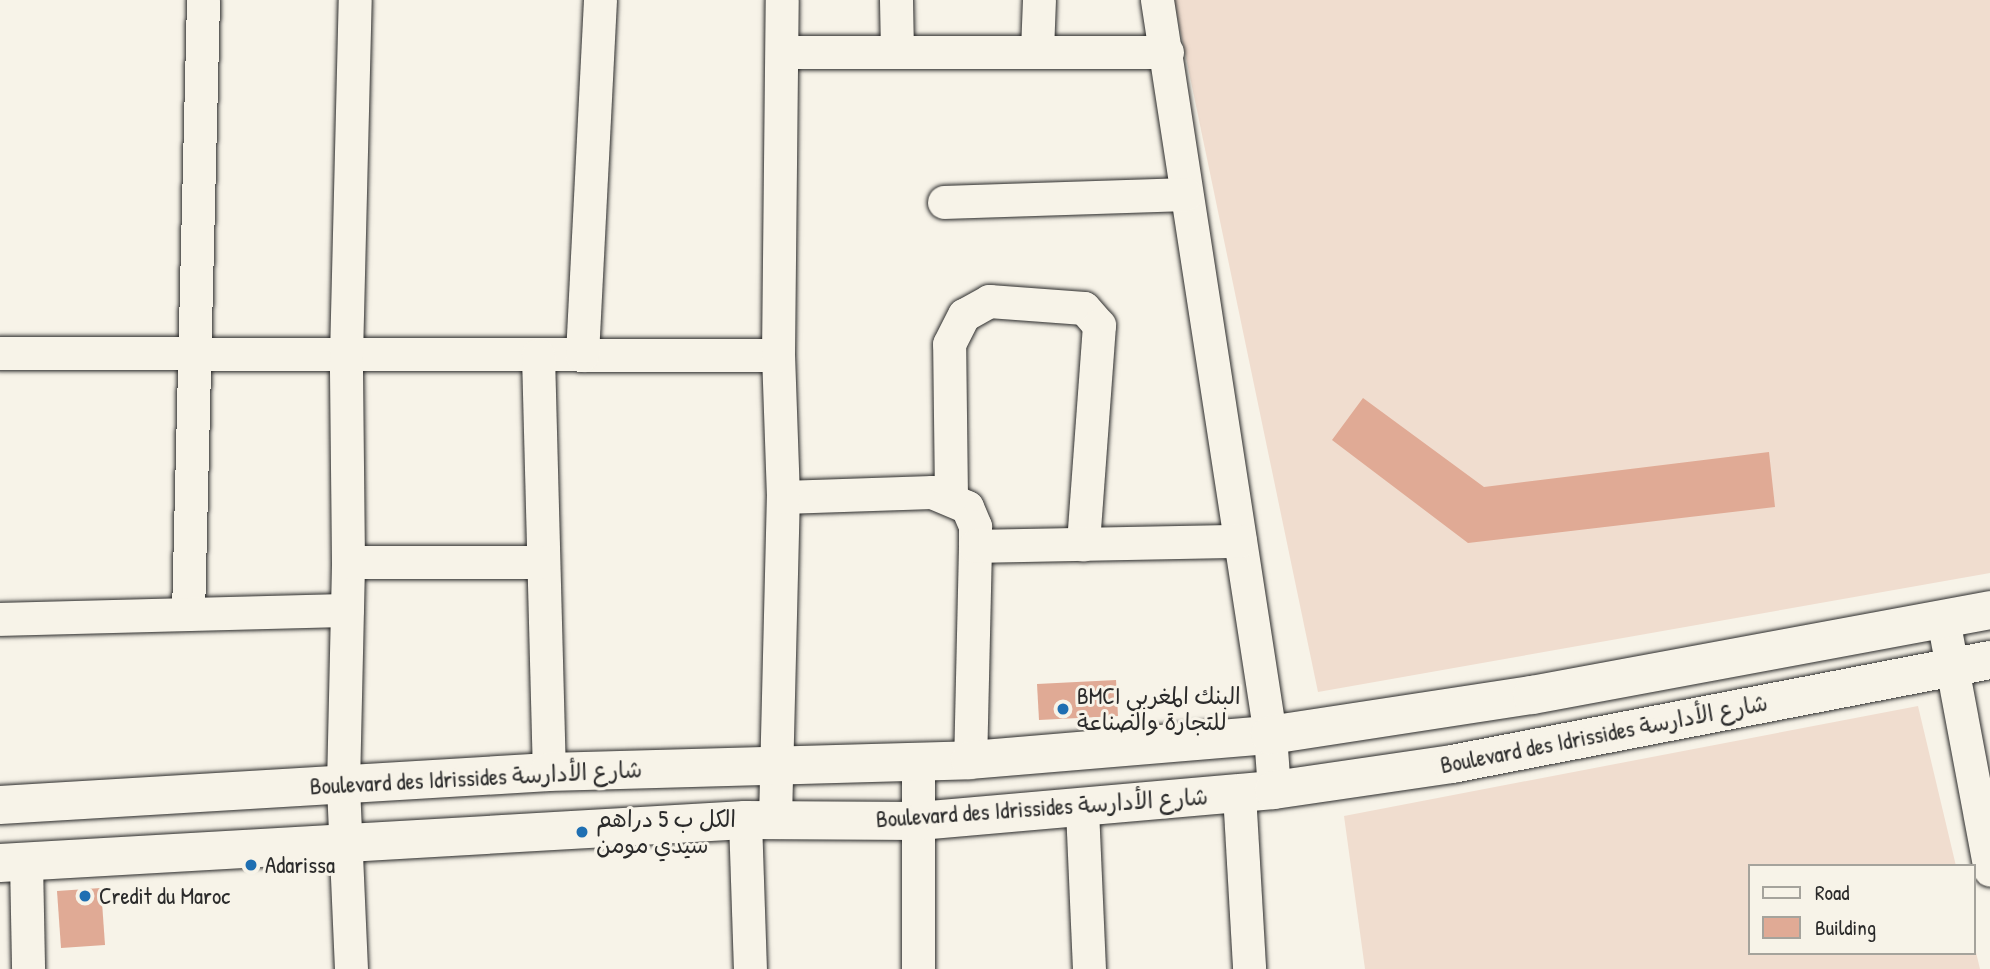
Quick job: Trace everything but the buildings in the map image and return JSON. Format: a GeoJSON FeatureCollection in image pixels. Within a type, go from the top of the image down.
{"type":"FeatureCollection","features":[{"type":"Feature","properties":{"kind":"street"},"geometry":{"type":"LineString","coordinates":[[188,614],[203,0]]}},
{"type":"Feature","properties":{"kind":"street"},"geometry":{"type":"LineString","coordinates":[[351,969],[342,840],[348,562],[346,356],[355,0]]}},
{"type":"Feature","properties":{"kind":"street"},"geometry":{"type":"LineString","coordinates":[[582,355],[600,0]]}},
{"type":"Feature","properties":{"kind":"street"},"geometry":{"type":"LineString","coordinates":[[750,969],[760,819],[778,764],[783,497],[778,355],[782,0]]}},
{"type":"Feature","properties":{"kind":"street"},"geometry":{"type":"LineString","coordinates":[[896,0],[897,52]]}},
{"type":"Feature","properties":{"kind":"street"},"geometry":{"type":"LineString","coordinates":[[1037,51],[1039,0]]}},
{"type":"Feature","properties":{"kind":"street"},"geometry":{"type":"LineString","coordinates":[[1157,0],[1270,735],[1256,792],[1249,969]]}},
{"type":"Feature","properties":{"kind":"street"},"geometry":{"type":"LineString","coordinates":[[783,52],[1167,52]]}},
{"type":"Feature","properties":{"kind":"street"},"geometry":{"type":"LineString","coordinates":[[944,202],[1186,194]]}},
{"type":"Feature","properties":{"kind":"street"},"geometry":{"type":"LineString","coordinates":[[951,498],[948,344],[964,314],[989,301],[1084,308],[1099,325],[1083,544]]}},
{"type":"Feature","properties":{"kind":"street"},"geometry":{"type":"LineString","coordinates":[[0,353],[195,356],[778,355]]}},
{"type":"Feature","properties":{"kind":"street"},"geometry":{"type":"LineString","coordinates":[[538,355],[541,562],[549,772]]}},
{"type":"Feature","properties":{"kind":"street"},"geometry":{"type":"LineString","coordinates":[[783,497],[932,492],[967,507],[975,526],[970,760]]}},
{"type":"Feature","properties":{"kind":"street"},"geometry":{"type":"LineString","coordinates":[[975,545],[1240,541]]}},
{"type":"Feature","properties":{"kind":"street"},"geometry":{"type":"LineString","coordinates":[[348,562],[541,562]]}},
{"type":"Feature","properties":{"kind":"street"},"geometry":{"type":"LineString","coordinates":[[0,619],[347,610]]}},
{"type":"Feature","properties":{"kind":"street","name":"Boulevard des Idrissides شارع الأدارسة"},"geometry":{"type":"LineString","coordinates":[[0,805],[549,772],[970,760],[1270,735],[1532,695],[1990,610]]}},
{"type":"Feature","properties":{"kind":"street"},"geometry":{"type":"LineString","coordinates":[[1943,619],[1972,664],[1990,870]]}},
{"type":"Feature","properties":{"kind":"street","name":"Boulevard des Idrissides شارع الأدارسة"},"geometry":{"type":"LineString","coordinates":[[13,862],[342,840],[760,819],[919,821],[1256,792],[1452,764],[1972,664]]}},
{"type":"Feature","properties":{"kind":"street"},"geometry":{"type":"LineString","coordinates":[[918,761],[918,969]]}},
{"type":"Feature","properties":{"kind":"street"},"geometry":{"type":"LineString","coordinates":[[1082,809],[1089,969]]}},
{"type":"Feature","properties":{"kind":"street"},"geometry":{"type":"LineString","coordinates":[[13,862],[29,969]]}},
{"type":"Feature","properties":{"kind":"shaded area"},"geometry":{"type":"Polygon","coordinates":[[[1174,0],[1990,0],[1990,573],[1318,692],[1174,0]]]}},
{"type":"Feature","properties":{"kind":"shaded area"},"geometry":{"type":"Polygon","coordinates":[[[1918,706],[1956,864],[1748,864],[1748,955],[1976,955],[1976,952],[1980,969],[1365,969],[1344,816],[1918,706]]]}},
{"type":"Feature","properties":{"kind":"place","name":"BMCI البنك المغربي للتجارة والصناعة"},"geometry":{"type":"Point","coordinates":[1063,709]}},
{"type":"Feature","properties":{"kind":"place","name":"الكل ب 5 دراهم سيدي مومن"},"geometry":{"type":"Point","coordinates":[582,832]}},
{"type":"Feature","properties":{"kind":"place","name":"Adarissa"},"geometry":{"type":"Point","coordinates":[251,865]}},
{"type":"Feature","properties":{"kind":"place","name":"Credit du Maroc"},"geometry":{"type":"Point","coordinates":[85,896]}}]}
